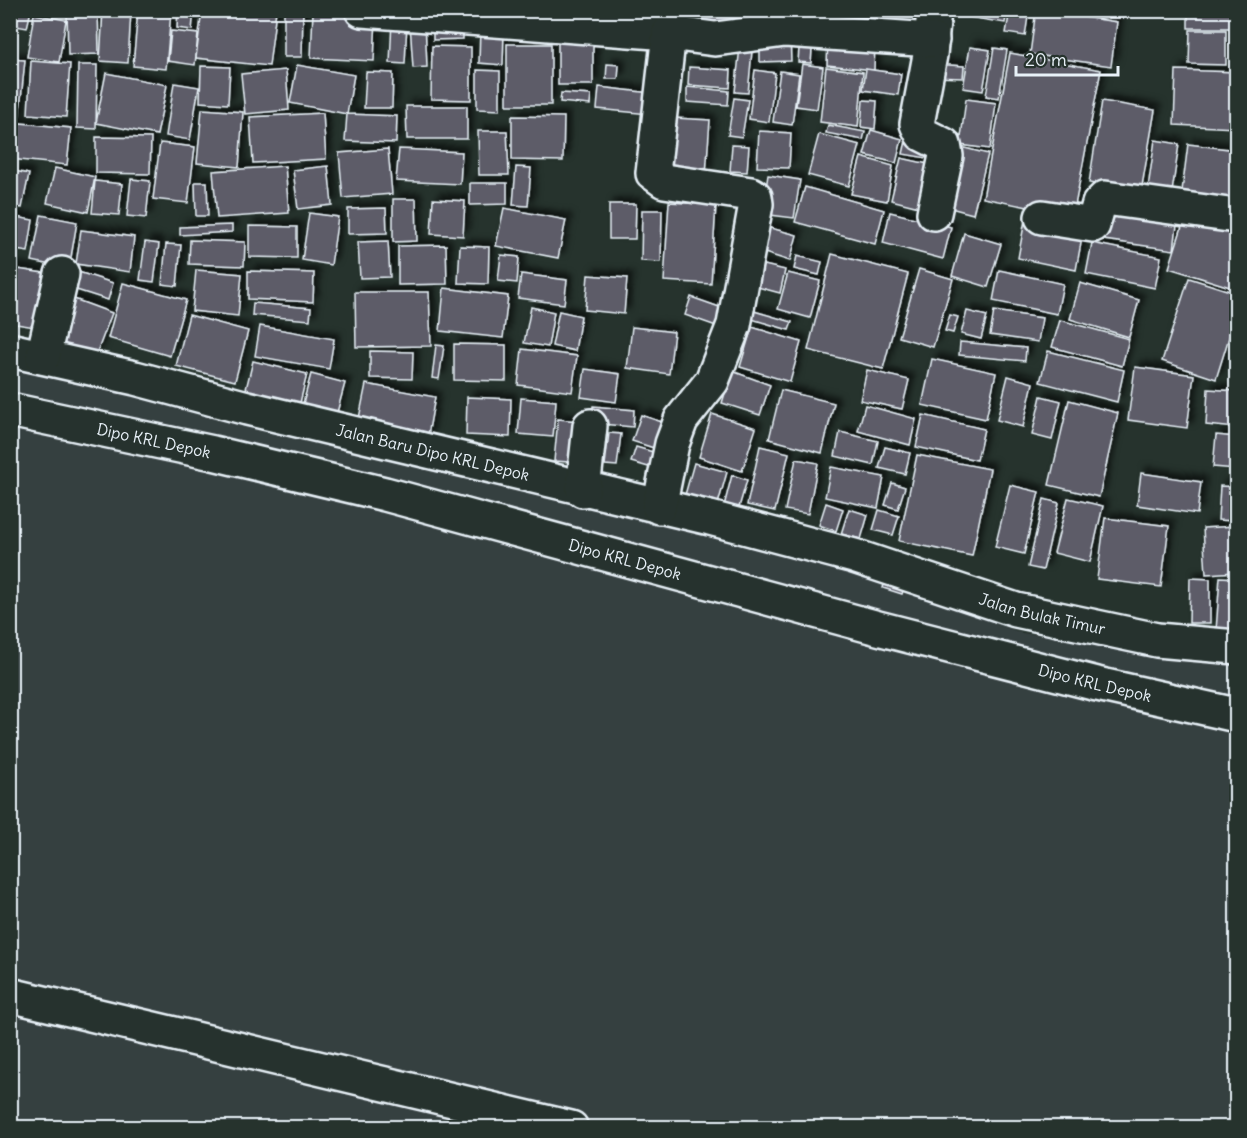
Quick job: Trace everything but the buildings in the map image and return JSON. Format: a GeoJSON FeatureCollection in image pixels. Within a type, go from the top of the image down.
{"type":"FeatureCollection","features":[{"type":"Feature","properties":{"kind":"street"},"geometry":{"type":"LineString","coordinates":[[362,10],[670,22],[715,39],[785,30],[933,26],[917,123],[922,134],[944,145],[946,156],[934,213]]}},
{"type":"Feature","properties":{"kind":"street"},"geometry":{"type":"LineString","coordinates":[[659,507],[672,444],[681,420],[712,381],[734,325],[756,204],[755,197],[751,194],[664,181],[652,173],[670,22]]}},
{"type":"Feature","properties":{"kind":"street"},"geometry":{"type":"LineString","coordinates":[[1042,217],[1093,225],[1099,204],[1105,198],[1236,216]]}},
{"type":"Feature","properties":{"kind":"street"},"geometry":{"type":"LineString","coordinates":[[42,357],[62,274]]}},
{"type":"Feature","properties":{"kind":"street","name":"Jalan Baru Dipo KRL Depok"},"geometry":{"type":"LineString","coordinates":[[10,350],[854,556]]}},
{"type":"Feature","properties":{"kind":"street","name":"Dipo KRL Depok"},"geometry":{"type":"LineString","coordinates":[[10,410],[213,453],[385,494],[878,628],[1097,684],[1236,715]]}},
{"type":"Feature","properties":{"kind":"street"},"geometry":{"type":"LineString","coordinates":[[583,490],[590,426]]}},
{"type":"Feature","properties":{"kind":"street","name":"Jalan Bulak Timur"},"geometry":{"type":"LineString","coordinates":[[854,556],[1016,610],[1157,640],[1236,647]]}},
{"type":"Feature","properties":{"kind":"street"},"geometry":{"type":"LineString","coordinates":[[10,995],[571,1128]]}},
{"type":"Feature","properties":{"kind":"shaded area"},"geometry":{"type":"Polygon","coordinates":[[[11,364],[769,539],[1022,633],[1236,655],[1236,1127],[11,1128],[11,364]]]}}]}
